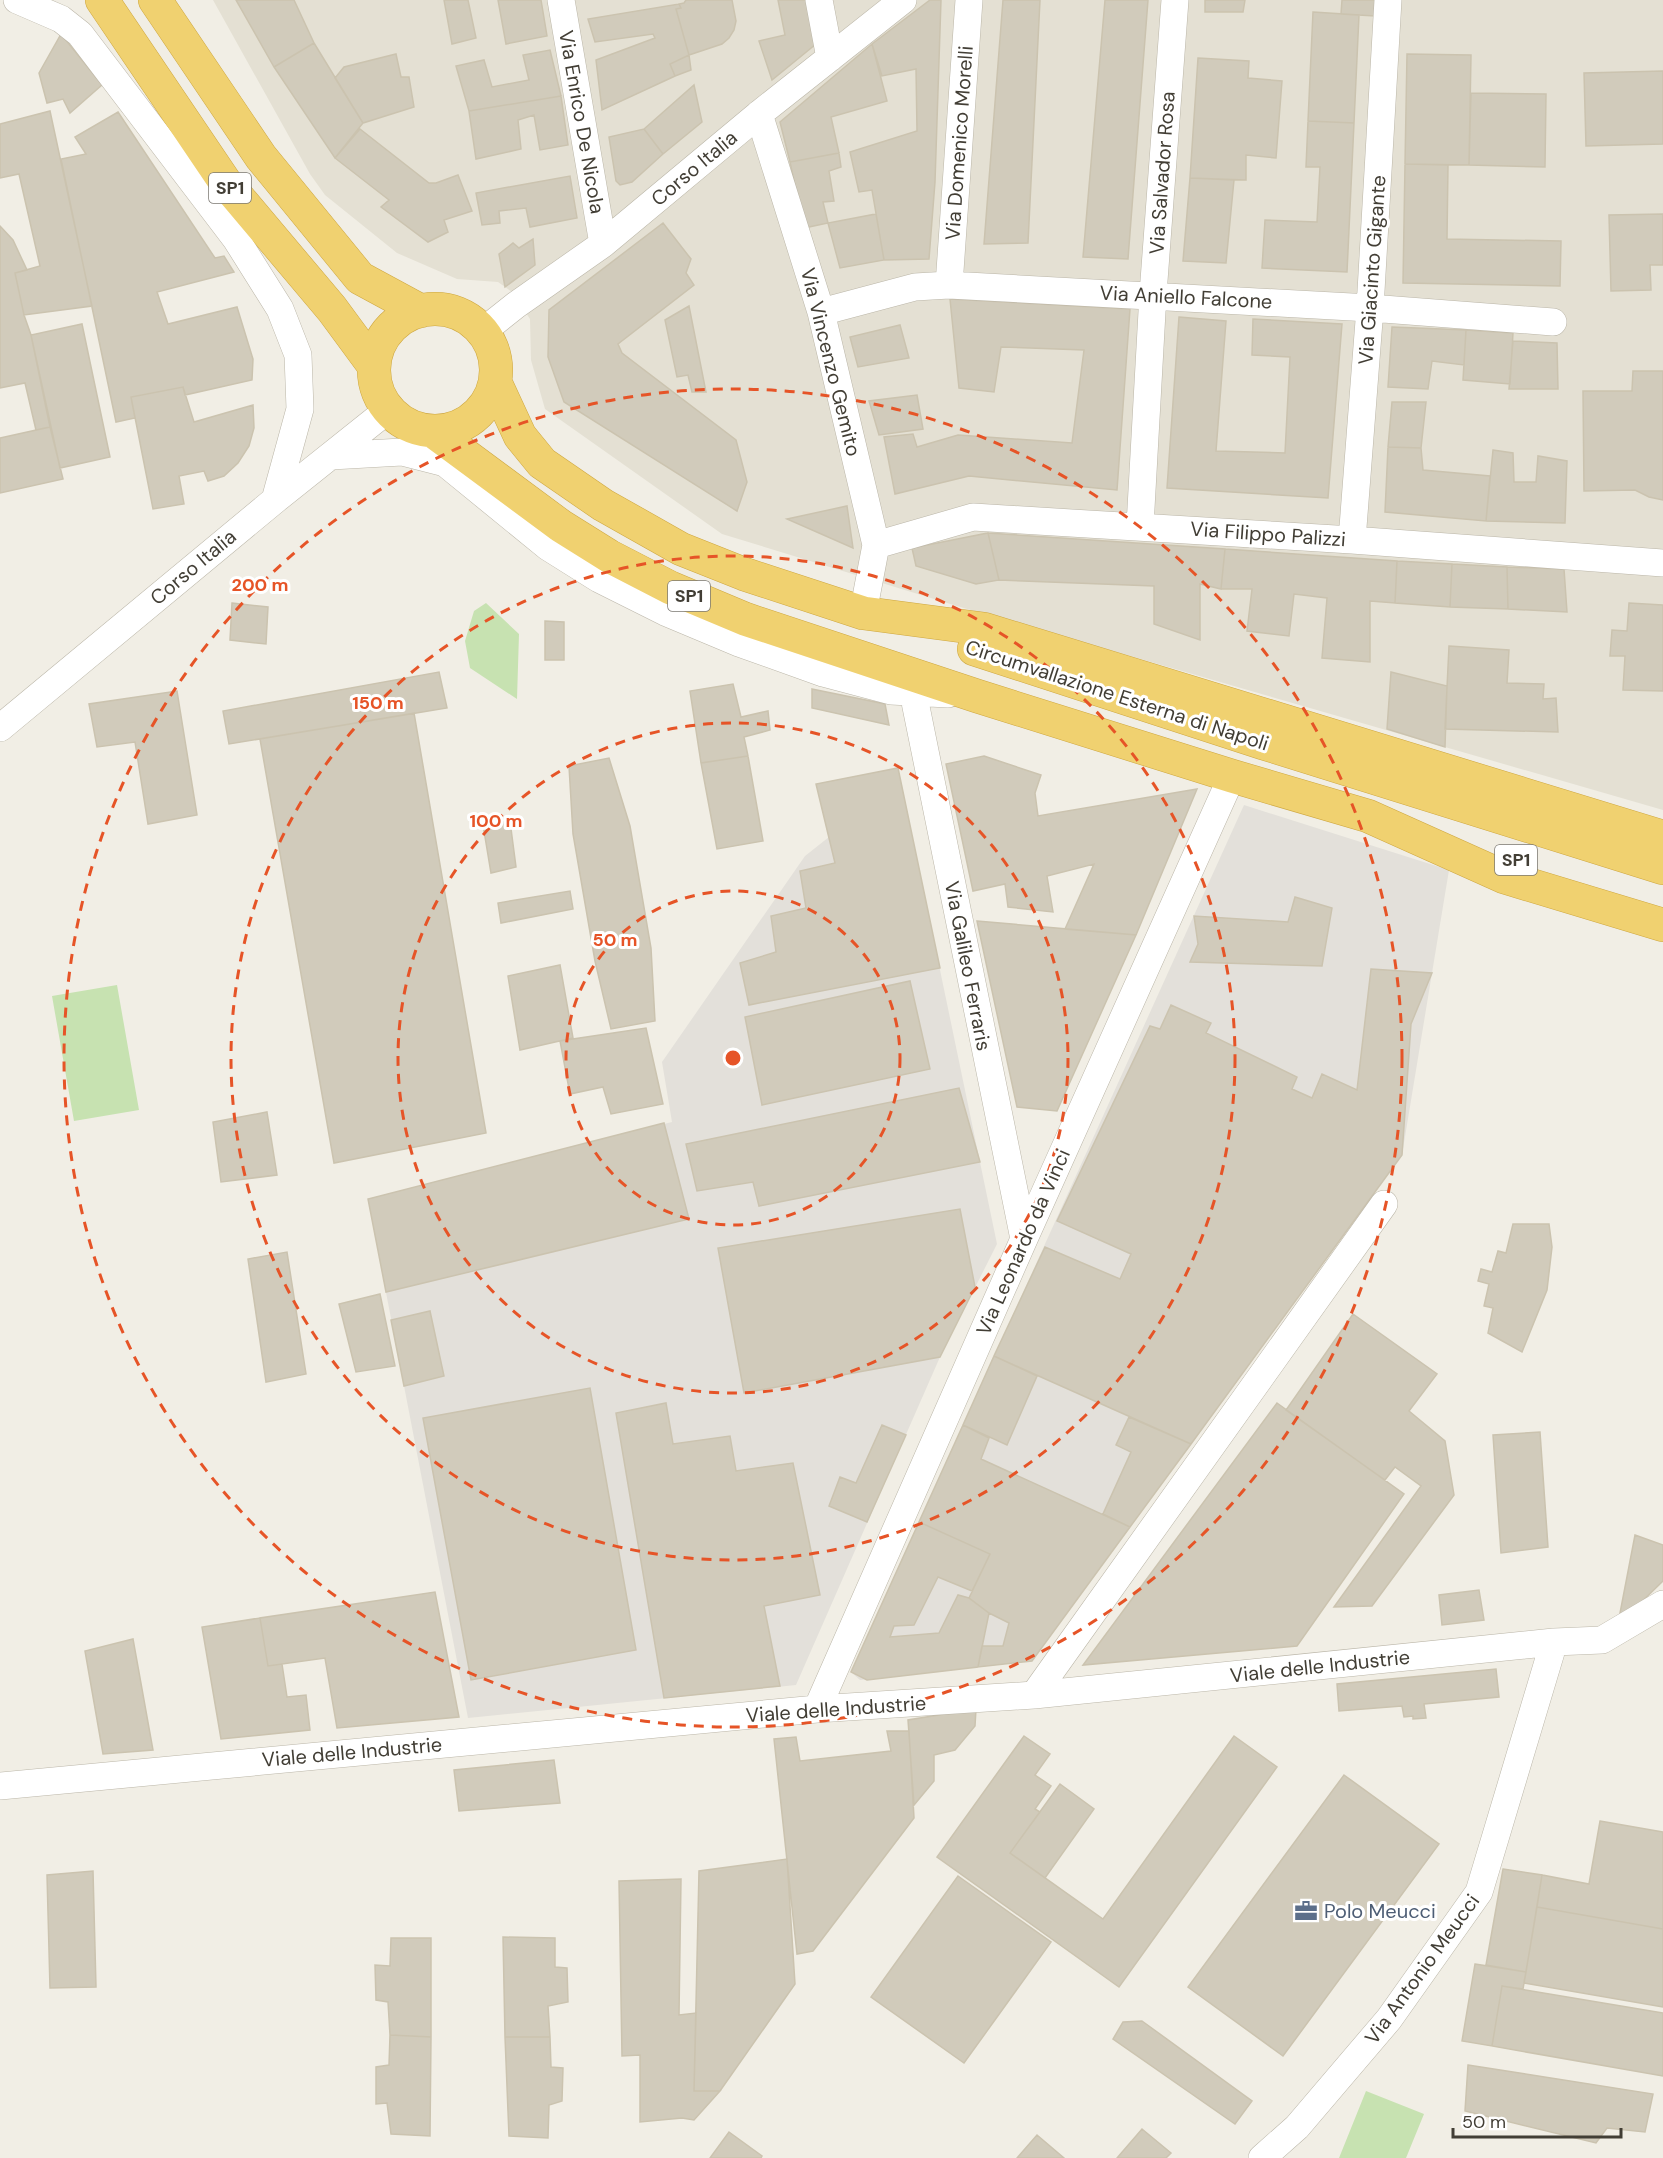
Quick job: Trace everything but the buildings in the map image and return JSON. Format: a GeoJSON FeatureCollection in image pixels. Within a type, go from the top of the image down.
{"type":"FeatureCollection","features":[{"type":"Feature","properties":{"kind":"highway","name":"SP1"},"geometry":{"type":"LineString","coordinates":[[102,0],[225,182],[332,309],[374,366]]}},
{"type":"Feature","properties":{"kind":"highway","name":"SP1"},"geometry":{"type":"LineString","coordinates":[[155,0],[261,157],[360,278],[421,311]]}},
{"type":"Feature","properties":{"kind":"highway","name":"SP1"},"geometry":{"type":"LineString","coordinates":[[440,309],[459,314],[475,324],[488,340],[496,360],[495,382],[488,402],[474,418],[455,428],[434,432],[413,428],[395,417],[383,402],[375,385],[374,366],[378,347],[388,330],[403,318],[421,311],[440,309]]}},
{"type":"Feature","properties":{"kind":"highway","name":"SP1"},"geometry":{"type":"LineString","coordinates":[[495,382],[520,436],[542,463],[603,505],[681,549],[744,574],[863,613]]}},
{"type":"Feature","properties":{"kind":"highway","name":"SP1"},"geometry":{"type":"LineString","coordinates":[[434,432],[561,526],[609,556],[671,588],[745,620],[977,696]]}},
{"type":"Feature","properties":{"kind":"highway"},"geometry":{"type":"LineString","coordinates":[[863,613],[984,629],[1663,837]]}},
{"type":"Feature","properties":{"kind":"highway","name":"Circumvallazione Esterna di Napoli"},"geometry":{"type":"LineString","coordinates":[[863,613],[1263,743],[1663,868]]}},
{"type":"Feature","properties":{"kind":"highway"},"geometry":{"type":"LineString","coordinates":[[977,696],[1368,816],[1504,877],[1663,925]]}},
{"type":"Feature","properties":{"kind":"highway","name":"SP1"},"geometry":{"type":"LineString","coordinates":[[1368,816],[1663,903]]}},
{"type":"Feature","properties":{"kind":"street","name":"Via Enrico De Nicola"},"geometry":{"type":"LineString","coordinates":[[561,0],[603,244]]}},
{"type":"Feature","properties":{"kind":"street"},"geometry":{"type":"LineString","coordinates":[[819,0],[830,58]]}},
{"type":"Feature","properties":{"kind":"street","name":"Corso Italia"},"geometry":{"type":"LineString","coordinates":[[482,332],[516,305],[603,244],[759,114],[903,0]]}},
{"type":"Feature","properties":{"kind":"street","name":"Via Domenico Morelli"},"geometry":{"type":"LineString","coordinates":[[949,285],[969,0]]}},
{"type":"Feature","properties":{"kind":"street","name":"Via Salvador Rosa"},"geometry":{"type":"LineString","coordinates":[[1140,526],[1153,294],[1175,0]]}},
{"type":"Feature","properties":{"kind":"street","name":"Via Giacinto Gigante"},"geometry":{"type":"LineString","coordinates":[[1352,540],[1370,308],[1388,0]]}},
{"type":"Feature","properties":{"kind":"street"},"geometry":{"type":"LineString","coordinates":[[19,1],[61,19],[80,34],[236,239],[280,309],[298,355],[300,409],[275,500]]}},
{"type":"Feature","properties":{"kind":"street","name":"Via Vincenzo Gemito"},"geometry":{"type":"LineString","coordinates":[[759,114],[821,312],[876,545],[863,613]]}},
{"type":"Feature","properties":{"kind":"street","name":"Via Aniello Falcone"},"geometry":{"type":"LineString","coordinates":[[821,312],[915,287],[949,285],[1153,294],[1553,322]]}},
{"type":"Feature","properties":{"kind":"street","name":"Corso Italia"},"geometry":{"type":"LineString","coordinates":[[0,728],[275,500],[389,410]]}},
{"type":"Feature","properties":{"kind":"street"},"geometry":{"type":"LineString","coordinates":[[331,456],[402,452],[445,463],[548,547],[599,579],[665,612],[740,643],[823,673],[891,691],[977,696]]}},
{"type":"Feature","properties":{"kind":"street","name":"Via Filippo Palizzi"},"geometry":{"type":"LineString","coordinates":[[876,545],[973,517],[1352,540],[1663,563]]}},
{"type":"Feature","properties":{"kind":"street","name":"Via Galileo Ferraris"},"geometry":{"type":"LineString","coordinates":[[913,692],[1024,1239]]}},
{"type":"Feature","properties":{"kind":"street","name":"Via Leonardo da Vinci"},"geometry":{"type":"LineString","coordinates":[[817,1709],[1024,1239],[1232,776]]}},
{"type":"Feature","properties":{"kind":"street"},"geometry":{"type":"LineString","coordinates":[[1034,1695],[1384,1204]]}},
{"type":"Feature","properties":{"kind":"street","name":"Viale delle Industrie"},"geometry":{"type":"LineString","coordinates":[[0,1786],[817,1709],[1034,1695],[1554,1642],[1602,1640],[1663,1604]]}},
{"type":"Feature","properties":{"kind":"street","name":"Via Antonio Meucci"},"geometry":{"type":"LineString","coordinates":[[1262,2158],[1296,2127],[1389,2019],[1479,1892],[1554,1642]]}},
{"type":"Feature","properties":{"kind":"shaded area"},"geometry":{"type":"Polygon","coordinates":[[[213,0],[1663,0],[1663,810],[957,606],[722,534],[545,409],[531,360],[530,319],[512,292],[498,282],[457,279],[397,253],[325,195],[310,174],[213,0]]]}},
{"type":"Feature","properties":{"kind":"shaded area"},"geometry":{"type":"Polygon","coordinates":[[[898,768],[997,1244],[940,1357],[796,1685],[468,1718],[368,1199],[672,1122],[662,1062],[805,856],[829,837],[816,784],[898,768]]]}},
{"type":"Feature","properties":{"kind":"shaded area"},"geometry":{"type":"Polygon","coordinates":[[[1244,805],[1449,870],[1402,1155],[1032,1661],[860,1680],[851,1672],[1244,805]]]}},
{"type":"Feature","properties":{"kind":"green space"},"geometry":{"type":"Polygon","coordinates":[[[486,603],[519,634],[517,699],[470,668],[465,641],[474,611],[486,603]]]}},
{"type":"Feature","properties":{"kind":"green space"},"geometry":{"type":"Polygon","coordinates":[[[117,985],[139,1110],[74,1121],[52,996],[117,985]]]}},
{"type":"Feature","properties":{"kind":"green space"},"geometry":{"type":"Polygon","coordinates":[[[1366,2091],[1424,2114],[1406,2158],[1339,2158],[1366,2091]]]}},
{"type":"Feature","properties":{"kind":"place","name":"Polo Meucci"},"geometry":{"type":"Point","coordinates":[1306,1911]}}]}
